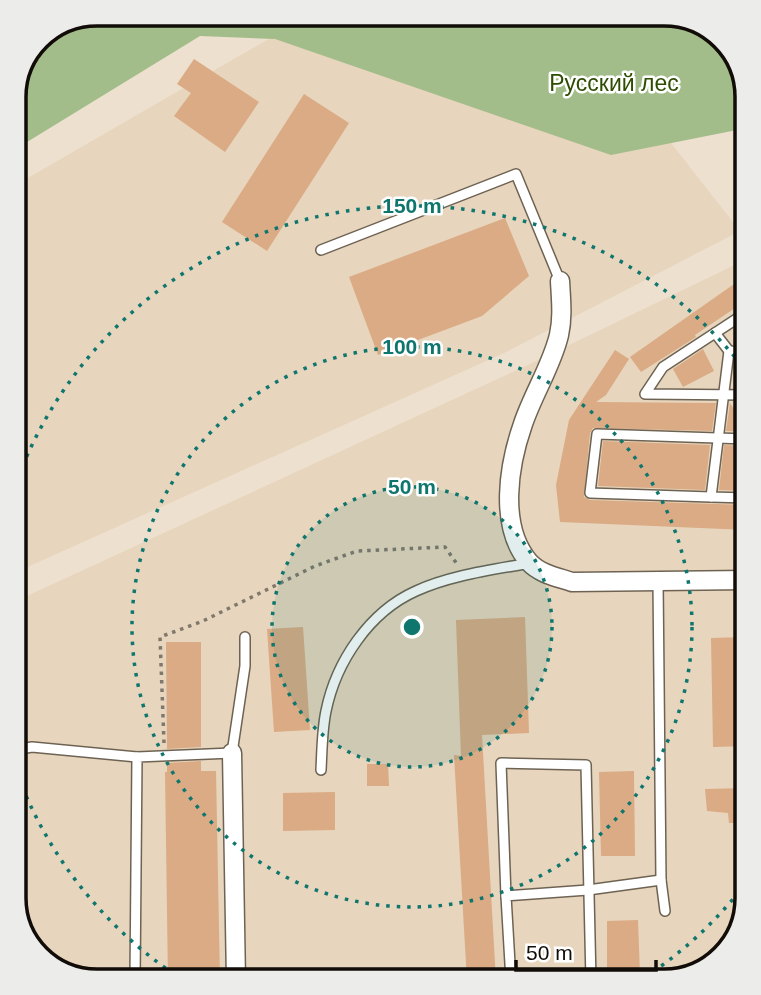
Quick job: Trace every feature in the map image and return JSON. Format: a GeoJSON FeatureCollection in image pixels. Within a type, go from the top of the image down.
{"type":"FeatureCollection","features":[{"type":"Feature","properties":{"kind":"street"},"geometry":{"type":"LineString","coordinates":[[560,282],[562,312],[559,336],[523,423],[513,457],[510,512],[514,533],[530,563],[545,574],[572,582],[735,580]]}},
{"type":"Feature","properties":{"kind":"street"},"geometry":{"type":"LineString","coordinates":[[232,753],[236,969]]}},
{"type":"Feature","properties":{"kind":"lane"},"geometry":{"type":"LineString","coordinates":[[321,250],[516,174],[560,282]]}},
{"type":"Feature","properties":{"kind":"lane"},"geometry":{"type":"LineString","coordinates":[[735,320],[663,368],[645,394],[735,394]]}},
{"type":"Feature","properties":{"kind":"lane"},"geometry":{"type":"LineString","coordinates":[[711,497],[729,351],[715,333]]}},
{"type":"Feature","properties":{"kind":"lane"},"geometry":{"type":"LineString","coordinates":[[729,351],[735,351]]}},
{"type":"Feature","properties":{"kind":"lane"},"geometry":{"type":"LineString","coordinates":[[735,439],[597,434],[590,493],[735,498]]}},
{"type":"Feature","properties":{"kind":"lane"},"geometry":{"type":"LineString","coordinates":[[321,770],[326,710],[341,668],[362,633],[387,609],[415,591],[464,575],[530,563]]}},
{"type":"Feature","properties":{"kind":"lane"},"geometry":{"type":"LineString","coordinates":[[658,581],[661,880],[665,911]]}},
{"type":"Feature","properties":{"kind":"lane"},"geometry":{"type":"LineString","coordinates":[[26,748],[137,757],[232,753],[245,666],[245,638]]}},
{"type":"Feature","properties":{"kind":"lane"},"geometry":{"type":"LineString","coordinates":[[135,969],[137,757]]}},
{"type":"Feature","properties":{"kind":"lane"},"geometry":{"type":"LineString","coordinates":[[510,969],[501,763],[586,765],[591,969]]}},
{"type":"Feature","properties":{"kind":"lane"},"geometry":{"type":"LineString","coordinates":[[506,896],[589,890],[661,880]]}},
{"type":"Feature","properties":{"kind":"path"},"geometry":{"type":"LineString","coordinates":[[164,755],[160,637],[202,621],[315,566],[357,551],[445,547],[464,575]]}},
{"type":"Feature","properties":{"kind":"shaded area"},"geometry":{"type":"Polygon","coordinates":[[[291,26],[579,26],[735,225],[735,234],[504,353],[26,568],[26,179],[291,26]]]}},
{"type":"Feature","properties":{"kind":"shaded area"},"geometry":{"type":"Polygon","coordinates":[[[735,265],[735,898],[732,916],[717,945],[691,963],[664,969],[97,969],[70,963],[50,951],[34,929],[26,898],[26,596],[530,364],[735,265]]]}},
{"type":"Feature","properties":{"kind":"green space","name":"Русский лес"},"geometry":{"type":"Polygon","coordinates":[[[97,26],[669,26],[699,36],[711,44],[723,58],[734,88],[735,130],[611,155],[275,39],[200,36],[26,143],[26,92],[34,66],[41,54],[50,44],[74,30],[97,26]]]}},
{"type":"Feature","properties":{"kind":"building"},"geometry":{"type":"Polygon","coordinates":[[[194,59],[259,102],[225,152],[174,116],[191,93],[177,84],[194,59]]]}},
{"type":"Feature","properties":{"kind":"building"},"geometry":{"type":"Polygon","coordinates":[[[304,94],[349,123],[267,251],[222,222],[304,94]]]}},
{"type":"Feature","properties":{"kind":"building"},"geometry":{"type":"Polygon","coordinates":[[[505,218],[529,276],[482,316],[378,355],[349,277],[505,218]]]}},
{"type":"Feature","properties":{"kind":"building"},"geometry":{"type":"Polygon","coordinates":[[[735,283],[735,308],[695,335],[696,337],[641,372],[630,357],[735,283]]]}},
{"type":"Feature","properties":{"kind":"building"},"geometry":{"type":"Polygon","coordinates":[[[703,349],[714,371],[683,387],[673,369],[703,349]]]}},
{"type":"Feature","properties":{"kind":"building"},"geometry":{"type":"Polygon","coordinates":[[[615,350],[629,359],[606,395],[596,402],[716,403],[712,431],[593,428],[590,433],[584,497],[590,500],[735,505],[735,529],[560,522],[556,485],[569,420],[615,350]]]}},
{"type":"Feature","properties":{"kind":"building"},"geometry":{"type":"Polygon","coordinates":[[[735,402],[735,431],[726,431],[730,403],[734,409],[735,402]]]}},
{"type":"Feature","properties":{"kind":"building"},"geometry":{"type":"Polygon","coordinates":[[[603,441],[710,445],[705,490],[598,486],[603,441]]]}},
{"type":"Feature","properties":{"kind":"building"},"geometry":{"type":"Polygon","coordinates":[[[724,445],[735,445],[735,491],[719,490],[724,445]]]}},
{"type":"Feature","properties":{"kind":"building"},"geometry":{"type":"Polygon","coordinates":[[[525,617],[529,733],[482,735],[495,969],[466,969],[454,755],[461,756],[456,620],[525,617]]]}},
{"type":"Feature","properties":{"kind":"building"},"geometry":{"type":"Polygon","coordinates":[[[303,627],[310,730],[274,732],[267,629],[303,627]]]}},
{"type":"Feature","properties":{"kind":"building"},"geometry":{"type":"Polygon","coordinates":[[[735,637],[735,746],[713,747],[711,638],[735,637]]]}},
{"type":"Feature","properties":{"kind":"building"},"geometry":{"type":"Polygon","coordinates":[[[166,642],[201,642],[201,747],[167,749],[166,642]]]}},
{"type":"Feature","properties":{"kind":"building"},"geometry":{"type":"Polygon","coordinates":[[[201,761],[201,771],[216,771],[220,969],[168,969],[167,763],[201,761]]]}},
{"type":"Feature","properties":{"kind":"building"},"geometry":{"type":"Polygon","coordinates":[[[367,764],[388,764],[389,786],[367,786],[367,764]]]}},
{"type":"Feature","properties":{"kind":"building"},"geometry":{"type":"Polygon","coordinates":[[[634,771],[635,856],[601,856],[599,772],[634,771]]]}},
{"type":"Feature","properties":{"kind":"building"},"geometry":{"type":"Polygon","coordinates":[[[735,788],[735,823],[729,823],[728,813],[707,811],[705,789],[735,788]]]}},
{"type":"Feature","properties":{"kind":"building"},"geometry":{"type":"Polygon","coordinates":[[[335,792],[335,830],[283,831],[283,793],[335,792]]]}},
{"type":"Feature","properties":{"kind":"building"},"geometry":{"type":"Polygon","coordinates":[[[638,920],[640,969],[607,969],[607,921],[638,920]]]}}]}
